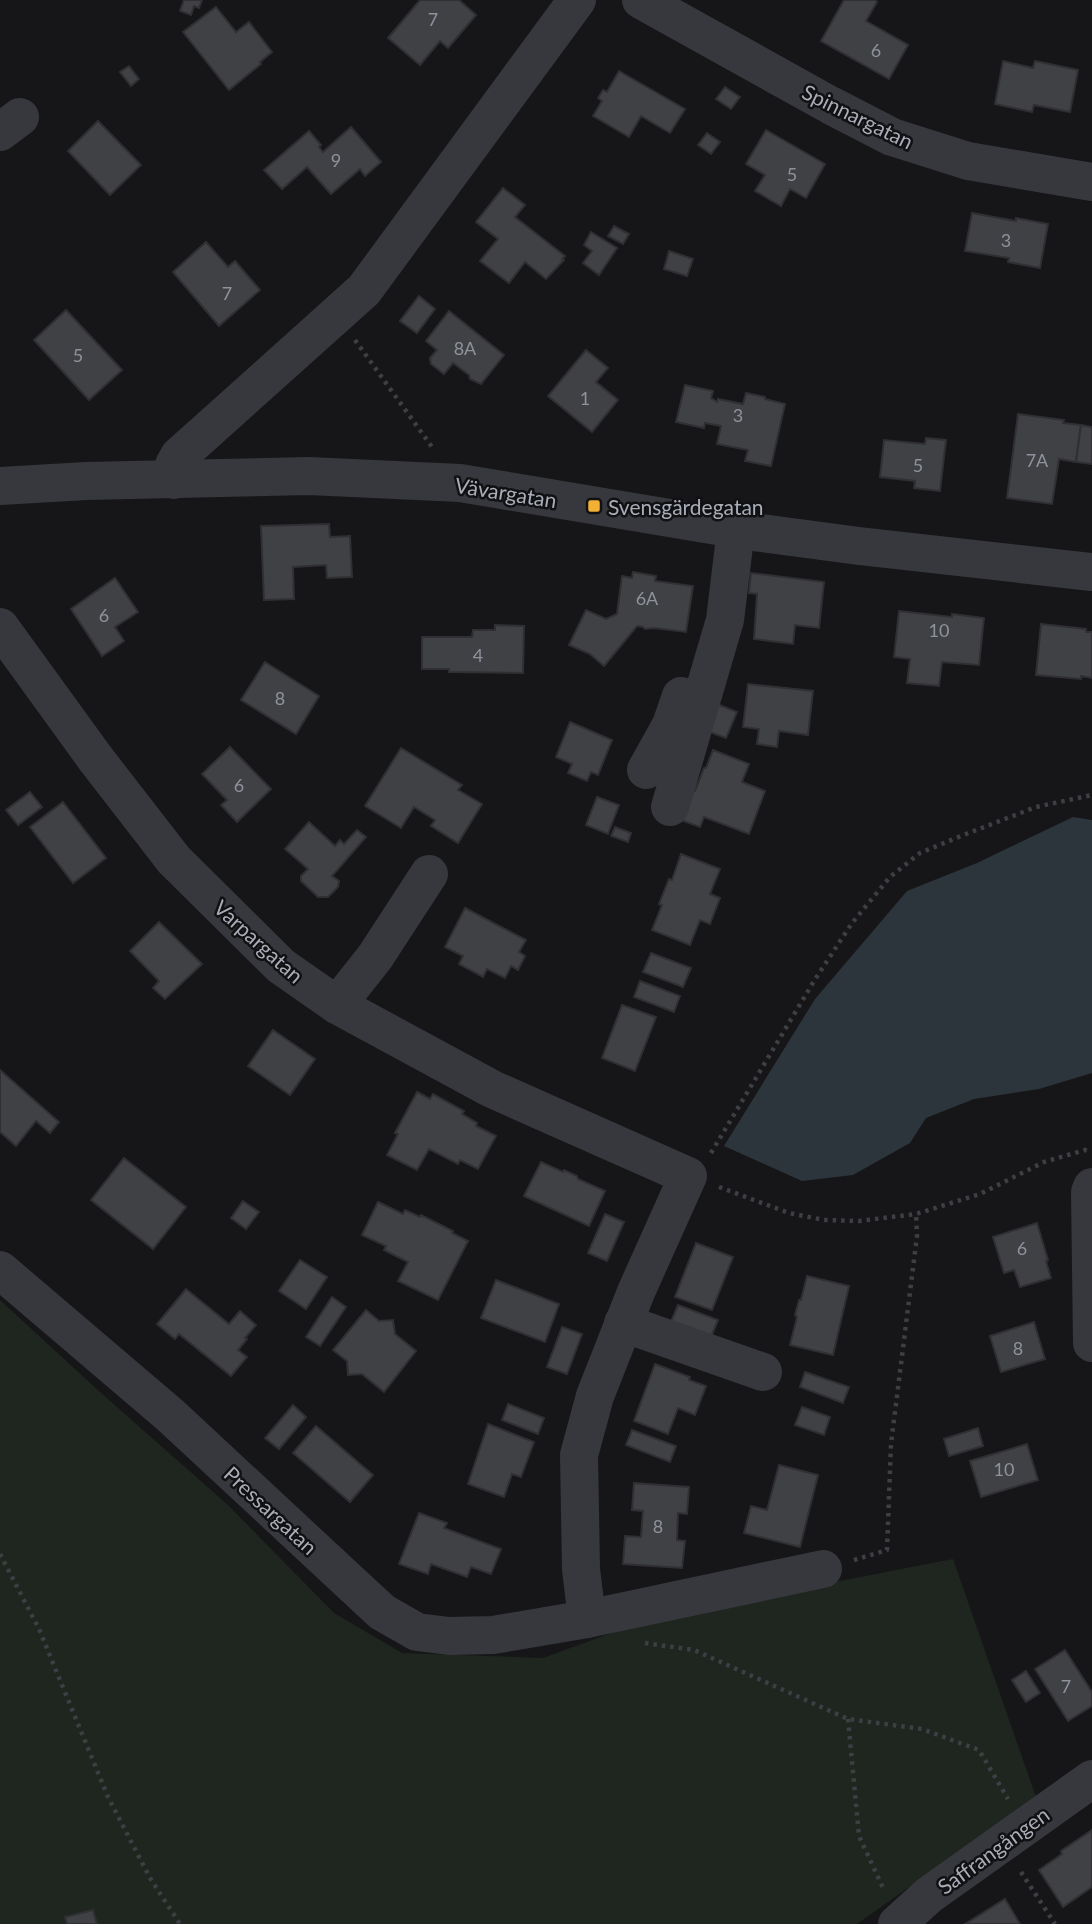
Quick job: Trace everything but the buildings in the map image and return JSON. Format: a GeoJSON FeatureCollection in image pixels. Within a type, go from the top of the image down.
{"type":"FeatureCollection","features":[{"type":"Feature","properties":{"kind":"street"},"geometry":{"type":"LineString","coordinates":[[174,480],[174,465],[179,456],[364,290],[577,0]]}},
{"type":"Feature","properties":{"kind":"street","name":"Spinnargatan"},"geometry":{"type":"LineString","coordinates":[[641,0],[892,137],[968,161],[1092,182]]}},
{"type":"Feature","properties":{"kind":"street","name":"Vävargatan"},"geometry":{"type":"LineString","coordinates":[[0,486],[86,481],[309,476],[460,483],[723,527],[859,546],[1092,572]]}},
{"type":"Feature","properties":{"kind":"street"},"geometry":{"type":"LineString","coordinates":[[646,770],[671,725],[694,655],[704,599],[723,527]]}},
{"type":"Feature","properties":{"kind":"street"},"geometry":{"type":"LineString","coordinates":[[670,807],[725,620],[723,527]]}},
{"type":"Feature","properties":{"kind":"street","name":"Varpargatan"},"geometry":{"type":"LineString","coordinates":[[0,627],[95,758],[174,860],[281,966],[337,1005],[492,1089],[688,1175]]}},
{"type":"Feature","properties":{"kind":"street"},"geometry":{"type":"LineString","coordinates":[[337,1005],[375,957],[429,874]]}},
{"type":"Feature","properties":{"kind":"street"},"geometry":{"type":"LineString","coordinates":[[587,1619],[581,1569],[579,1455],[594,1396],[688,1175]]}},
{"type":"Feature","properties":{"kind":"street"},"geometry":{"type":"LineString","coordinates":[[1092,1187],[1092,1343]]}},
{"type":"Feature","properties":{"kind":"street","name":"Pressargatan"},"geometry":{"type":"LineString","coordinates":[[0,1270],[170,1415],[382,1612],[417,1632],[449,1636],[493,1635],[587,1619],[823,1569]]}},
{"type":"Feature","properties":{"kind":"street"},"geometry":{"type":"LineString","coordinates":[[623,1323],[763,1372]]}},
{"type":"Feature","properties":{"kind":"street","name":"Saffrangången"},"geometry":{"type":"LineString","coordinates":[[898,1923],[929,1895],[1092,1779]]}},
{"type":"Feature","properties":{"kind":"path"},"geometry":{"type":"LineString","coordinates":[[337,314],[441,460],[445,483]]}},
{"type":"Feature","properties":{"kind":"path"},"geometry":{"type":"LineString","coordinates":[[688,1175],[706,1161],[837,946],[852,923],[890,877],[920,853],[961,836],[1036,807],[1092,795]]}},
{"type":"Feature","properties":{"kind":"path"},"geometry":{"type":"LineString","coordinates":[[688,1175],[789,1213],[824,1220],[859,1221],[916,1214],[980,1194],[1044,1162],[1085,1150],[1092,1152]]}},
{"type":"Feature","properties":{"kind":"path"},"geometry":{"type":"LineString","coordinates":[[823,1569],[887,1550],[891,1444],[917,1236],[916,1214]]}},
{"type":"Feature","properties":{"kind":"path"},"geometry":{"type":"LineString","coordinates":[[0,1554],[39,1629],[108,1797],[150,1878],[180,1924]]}},
{"type":"Feature","properties":{"kind":"path"},"geometry":{"type":"LineString","coordinates":[[644,1643],[694,1650],[848,1719],[922,1729],[979,1750],[1013,1835],[1055,1924]]}},
{"type":"Feature","properties":{"kind":"path"},"geometry":{"type":"LineString","coordinates":[[848,1719],[859,1836],[898,1923]]}},
{"type":"Feature","properties":{"kind":"shaded area"},"geometry":{"type":"Polygon","coordinates":[[[1073,817],[1092,820],[1092,1073],[1039,1089],[974,1099],[926,1118],[910,1143],[853,1175],[802,1181],[724,1146],[815,999],[907,891],[977,863],[1073,817]]]}},
{"type":"Feature","properties":{"kind":"shaded area"},"geometry":{"type":"Polygon","coordinates":[[[0,1300],[228,1505],[334,1613],[402,1653],[543,1658],[658,1616],[953,1559],[1036,1797],[857,1924],[0,1924],[0,1300]]]}},
{"type":"Feature","properties":{"kind":"place","name":"Svensgärdegatan"},"geometry":{"type":"Point","coordinates":[594,506]}}]}
